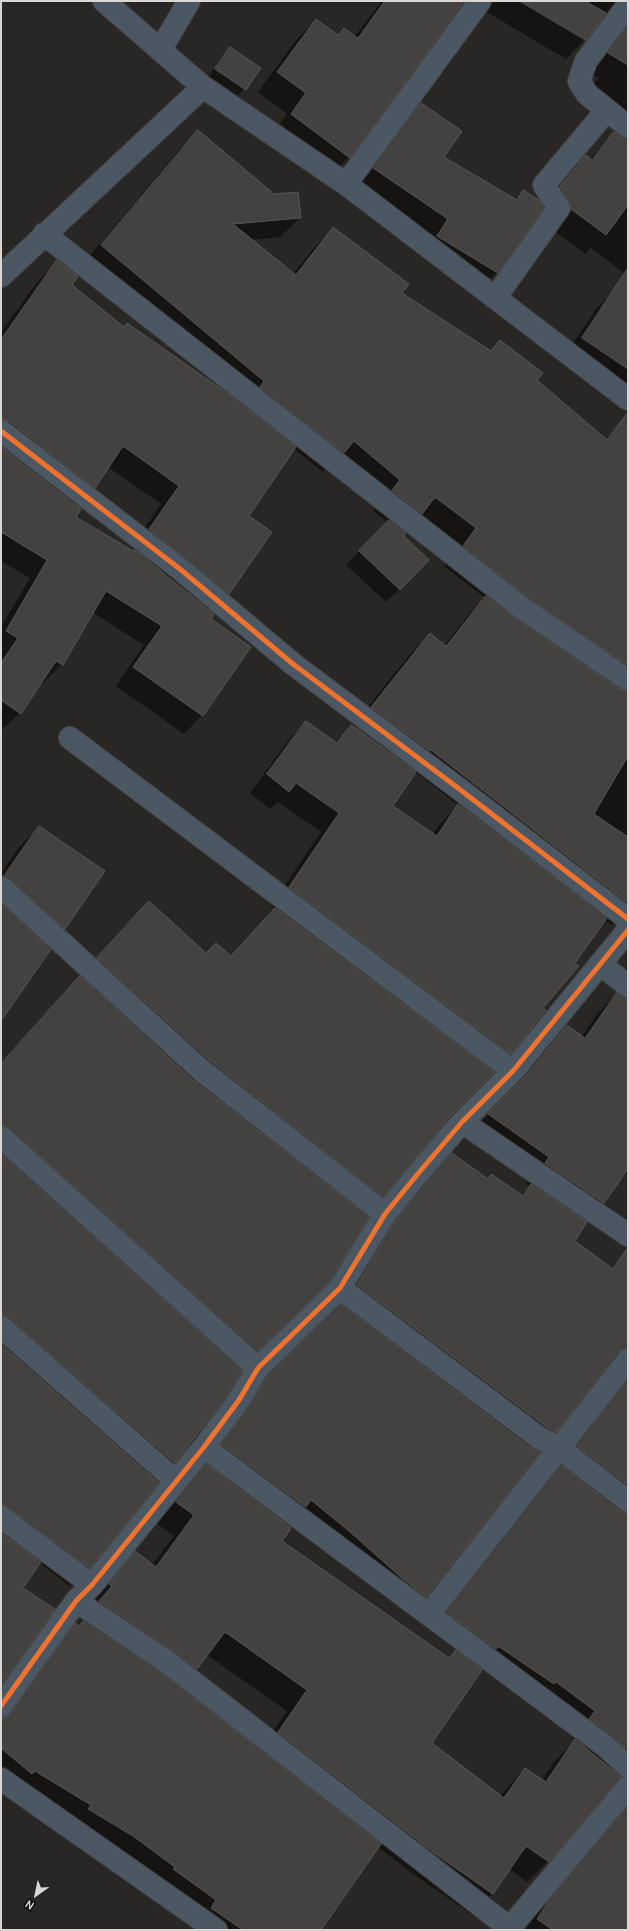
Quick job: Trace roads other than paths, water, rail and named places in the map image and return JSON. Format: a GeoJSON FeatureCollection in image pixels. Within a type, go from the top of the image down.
{"type":"FeatureCollection","features":[{"type":"Feature","properties":{"kind":"street"},"geometry":{"type":"LineString","coordinates":[[104,1],[203,87],[346,184],[628,400]]}},
{"type":"Feature","properties":{"kind":"street"},"geometry":{"type":"LineString","coordinates":[[161,49],[189,1]]}},
{"type":"Feature","properties":{"kind":"street"},"geometry":{"type":"LineString","coordinates":[[346,184],[480,1]]}},
{"type":"Feature","properties":{"kind":"street"},"geometry":{"type":"LineString","coordinates":[[628,5],[586,62],[580,81],[587,94],[628,127]]}},
{"type":"Feature","properties":{"kind":"street"},"geometry":{"type":"LineString","coordinates":[[1,276],[44,234],[203,87]]}},
{"type":"Feature","properties":{"kind":"street"},"geometry":{"type":"LineString","coordinates":[[495,298],[559,208],[544,185],[608,110]]}},
{"type":"Feature","properties":{"kind":"street"},"geometry":{"type":"LineString","coordinates":[[44,234],[522,608],[628,680]]}},
{"type":"Feature","properties":{"kind":"street"},"geometry":{"type":"LineString","coordinates":[[1,431],[180,569],[293,664],[458,788],[628,919]]}},
{"type":"Feature","properties":{"kind":"street"},"geometry":{"type":"LineString","coordinates":[[70,738],[513,1071]]}},
{"type":"Feature","properties":{"kind":"street"},"geometry":{"type":"LineString","coordinates":[[1,887],[201,1070],[385,1214]]}},
{"type":"Feature","properties":{"kind":"street"},"geometry":{"type":"LineString","coordinates":[[1,1706],[76,1601],[92,1585],[204,1447],[239,1400],[258,1368],[340,1288],[385,1214],[462,1122],[513,1071],[628,930]]}},
{"type":"Feature","properties":{"kind":"street"},"geometry":{"type":"LineString","coordinates":[[600,964],[628,986]]}},
{"type":"Feature","properties":{"kind":"street"},"geometry":{"type":"LineString","coordinates":[[462,1122],[628,1235]]}},
{"type":"Feature","properties":{"kind":"street"},"geometry":{"type":"LineString","coordinates":[[1,1137],[258,1368]]}},
{"type":"Feature","properties":{"kind":"street"},"geometry":{"type":"LineString","coordinates":[[340,1288],[538,1437],[559,1448],[628,1501]]}},
{"type":"Feature","properties":{"kind":"street"},"geometry":{"type":"LineString","coordinates":[[1,1327],[176,1481]]}},
{"type":"Feature","properties":{"kind":"street"},"geometry":{"type":"LineString","coordinates":[[429,1614],[628,1360]]}},
{"type":"Feature","properties":{"kind":"street"},"geometry":{"type":"LineString","coordinates":[[204,1447],[605,1746],[628,1767]]}},
{"type":"Feature","properties":{"kind":"street"},"geometry":{"type":"LineString","coordinates":[[1,1517],[92,1585]]}},
{"type":"Feature","properties":{"kind":"street"},"geometry":{"type":"LineString","coordinates":[[76,1601],[166,1662],[510,1929],[628,1787]]}},
{"type":"Feature","properties":{"kind":"street"},"geometry":{"type":"LineString","coordinates":[[1,1779],[216,1930]]}}]}
